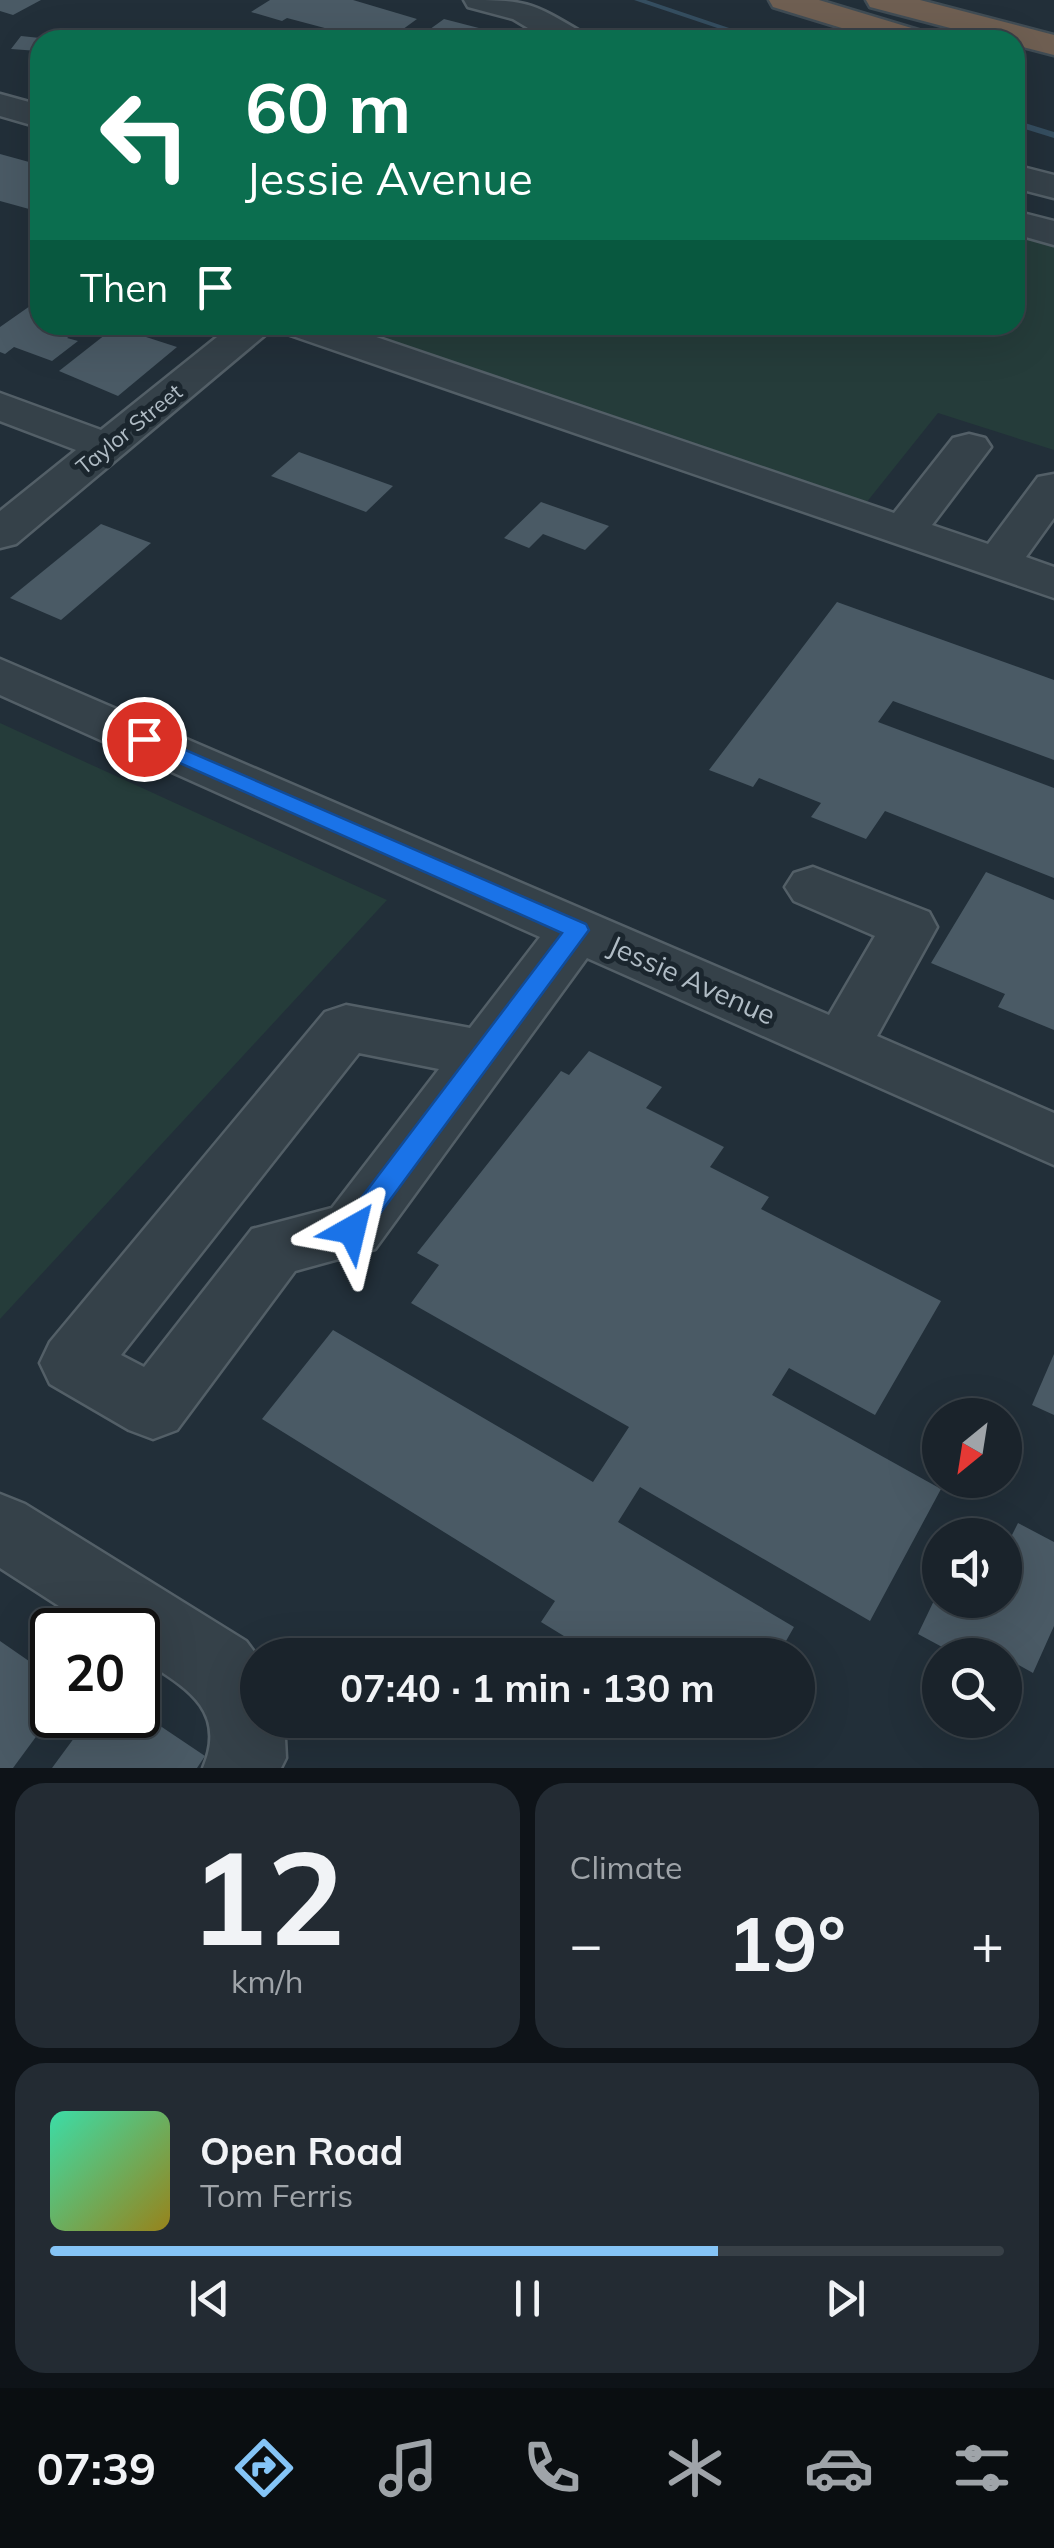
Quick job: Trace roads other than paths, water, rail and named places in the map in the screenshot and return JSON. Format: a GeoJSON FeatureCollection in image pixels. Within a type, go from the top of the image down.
{"type":"FeatureCollection","features":[{"type":"Feature","properties":{"kind":"highway"},"geometry":{"type":"LineString","coordinates":[[785,0],[883,30]]}},
{"type":"Feature","properties":{"kind":"highway"},"geometry":{"type":"LineString","coordinates":[[882,0],[997,30]]}},
{"type":"Feature","properties":{"kind":"highway"},"geometry":{"type":"LineString","coordinates":[[1025,37],[1054,45]]}},
{"type":"Feature","properties":{"kind":"street"},"geometry":{"type":"LineString","coordinates":[[480,0],[526,12],[555,30]]}},
{"type":"Feature","properties":{"kind":"street"},"geometry":{"type":"LineString","coordinates":[[0,105],[30,112]]}},
{"type":"Feature","properties":{"kind":"street"},"geometry":{"type":"LineString","coordinates":[[1025,179],[1054,187]]}},
{"type":"Feature","properties":{"kind":"street"},"geometry":{"type":"LineString","coordinates":[[1025,225],[1054,233]]}},
{"type":"Feature","properties":{"kind":"street","name":"Taylor Street"},"geometry":{"type":"LineString","coordinates":[[0,534],[246,335]]}},
{"type":"Feature","properties":{"kind":"street"},"geometry":{"type":"LineString","coordinates":[[329,335],[1054,583]]}},
{"type":"Feature","properties":{"kind":"street"},"geometry":{"type":"LineString","coordinates":[[0,406],[107,447]]}},
{"type":"Feature","properties":{"kind":"street"},"geometry":{"type":"LineString","coordinates":[[904,532],[969,447]]}},
{"type":"Feature","properties":{"kind":"street"},"geometry":{"type":"LineString","coordinates":[[997,564],[1054,487]]}},
{"type":"Feature","properties":{"kind":"street","name":"Jessie Avenue"},"geometry":{"type":"LineString","coordinates":[[0,676],[1054,1140]]}},
{"type":"Feature","properties":{"kind":"street"},"geometry":{"type":"LineString","coordinates":[[813,887],[909,926],[841,1046]]}},
{"type":"Feature","properties":{"kind":"street"},"geometry":{"type":"LineString","coordinates":[[198,1211],[276,1248],[352,1230],[578,930]]}},
{"type":"Feature","properties":{"kind":"street"},"geometry":{"type":"LineString","coordinates":[[276,1248],[153,1408],[74,1362],[346,1028],[484,1054]]}},
{"type":"Feature","properties":{"kind":"street"},"geometry":{"type":"LineString","coordinates":[[0,1528],[220,1667],[246,1707],[247,1758],[242,1768]]}},
{"type":"Feature","properties":{"kind":"waterway"},"geometry":{"type":"LineString","coordinates":[[638,0],[730,30]]}},
{"type":"Feature","properties":{"kind":"waterway"},"geometry":{"type":"LineString","coordinates":[[1025,126],[1054,135]]}}]}
